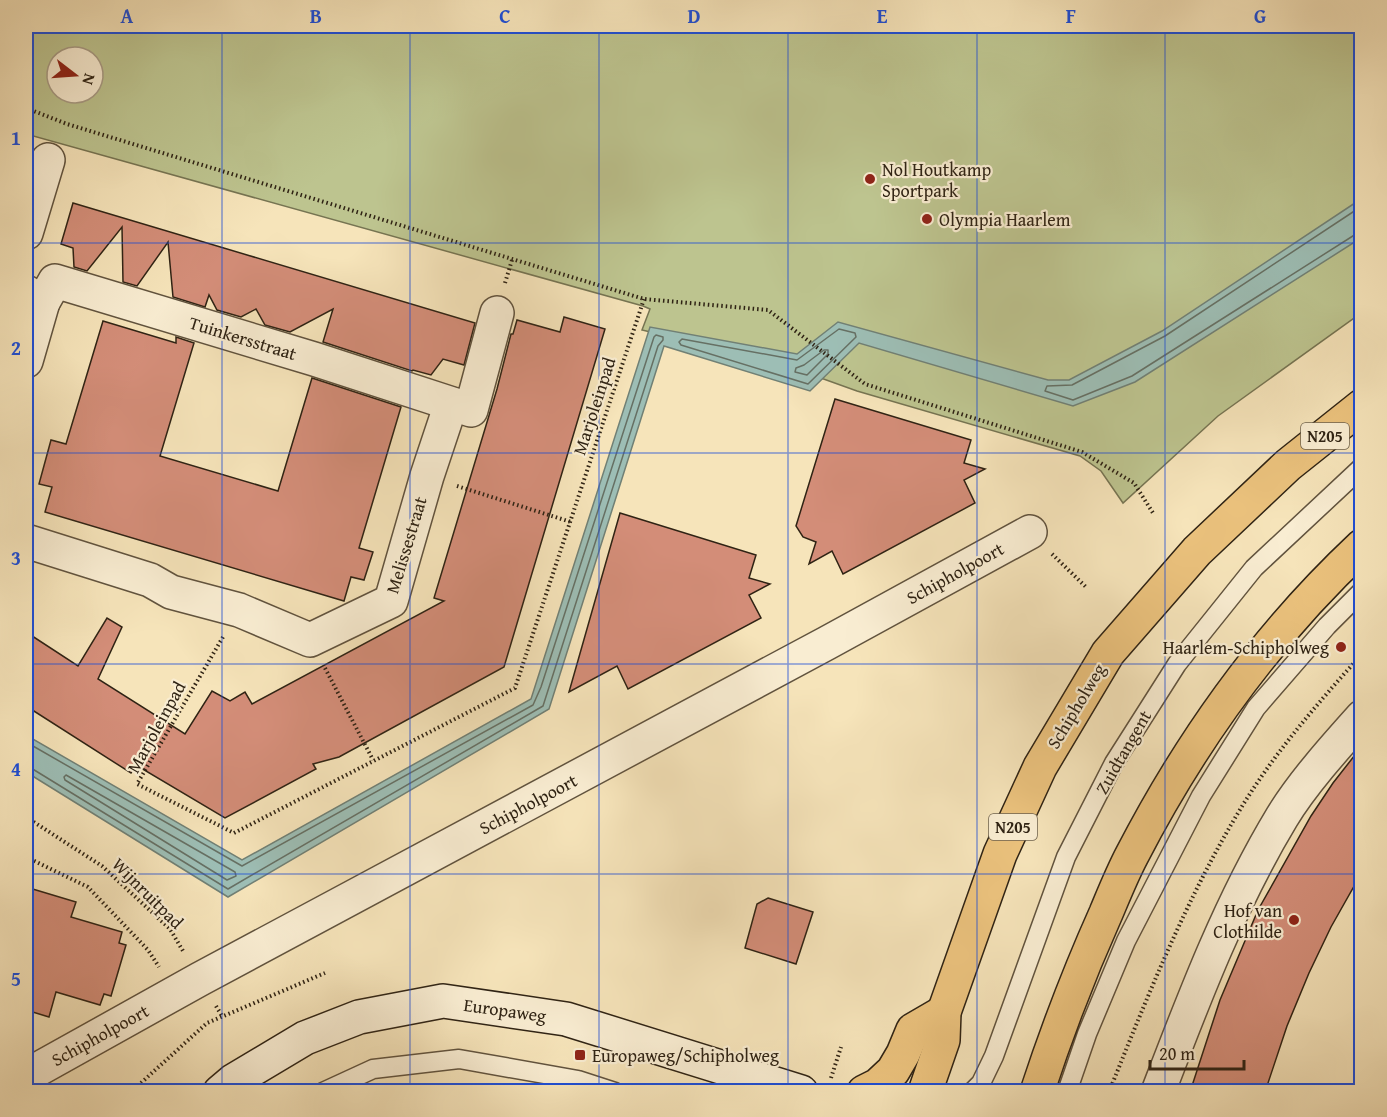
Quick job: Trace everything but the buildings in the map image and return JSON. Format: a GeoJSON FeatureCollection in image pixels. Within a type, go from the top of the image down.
{"type":"FeatureCollection","features":[{"type":"Feature","properties":{"kind":"main road","name":"Schipholweg"},"geometry":{"type":"LineString","coordinates":[[925,1092],[943,1040],[944,1012],[1009,835],[1040,767],[1108,653],[1197,551],[1288,465],[1362,406]]}},
{"type":"Feature","properties":{"kind":"main road"},"geometry":{"type":"LineString","coordinates":[[1037,1092],[1090,950],[1130,857],[1176,775],[1226,699],[1272,641],[1362,546]]}},
{"type":"Feature","properties":{"kind":"main road"},"geometry":{"type":"LineString","coordinates":[[864,1092],[878,1085],[892,1071],[903,1054],[913,1030],[944,1012]]}},
{"type":"Feature","properties":{"kind":"street"},"geometry":{"type":"LineString","coordinates":[[26,233],[48,160]]}},
{"type":"Feature","properties":{"kind":"street","name":"Tuinkersstraat"},"geometry":{"type":"LineString","coordinates":[[34,297],[55,281],[314,359],[452,404]]}},
{"type":"Feature","properties":{"kind":"street"},"geometry":{"type":"LineString","coordinates":[[26,361],[34,297]]}},
{"type":"Feature","properties":{"kind":"street"},"geometry":{"type":"LineString","coordinates":[[452,404],[471,410],[497,313]]}},
{"type":"Feature","properties":{"kind":"street","name":"Melissestraat"},"geometry":{"type":"LineString","coordinates":[[310,640],[391,601],[427,476],[452,404]]}},
{"type":"Feature","properties":{"kind":"street","name":"Schipholpoort"},"geometry":{"type":"LineString","coordinates":[[26,1076],[1030,532]]}},
{"type":"Feature","properties":{"kind":"street"},"geometry":{"type":"LineString","coordinates":[[26,541],[150,580],[171,592],[239,610],[310,640]]}},
{"type":"Feature","properties":{"kind":"street"},"geometry":{"type":"LineString","coordinates":[[1158,1092],[1223,930],[1283,816],[1334,748],[1362,717]]}},
{"type":"Feature","properties":{"kind":"street","name":"Europaweg"},"geometry":{"type":"LineString","coordinates":[[220,1092],[233,1081],[305,1038],[359,1017],[443,1001],[566,1019],[815,1088]]}},
{"type":"Feature","properties":{"kind":"lane","name":"Zuidtangent"},"geometry":{"type":"LineString","coordinates":[[972,1092],[981,1083],[994,1056],[1066,857],[1114,763],[1177,664],[1254,568],[1362,467]]}},
{"type":"Feature","properties":{"kind":"lane"},"geometry":{"type":"LineString","coordinates":[[1067,1092],[1087,1034],[1126,941],[1201,796],[1256,708],[1362,591]]}},
{"type":"Feature","properties":{"kind":"lane"},"geometry":{"type":"LineString","coordinates":[[323,1092],[373,1069],[459,1059],[578,1080],[615,1092]]}},
{"type":"Feature","properties":{"kind":"path"},"geometry":{"type":"LineString","coordinates":[[26,108],[67,124],[644,299],[768,310],[865,384],[1082,452],[1134,483],[1153,513]]}},
{"type":"Feature","properties":{"kind":"path","name":"Marjoleinpad"},"geometry":{"type":"LineString","coordinates":[[239,610],[137,784],[234,833],[515,688],[644,299]]}},
{"type":"Feature","properties":{"kind":"path"},"geometry":{"type":"LineString","coordinates":[[427,476],[571,522]]}},
{"type":"Feature","properties":{"kind":"path"},"geometry":{"type":"LineString","coordinates":[[1030,532],[1086,587]]}},
{"type":"Feature","properties":{"kind":"path"},"geometry":{"type":"LineString","coordinates":[[310,640],[373,760]]}},
{"type":"Feature","properties":{"kind":"path","name":"Wijnruitpad"},"geometry":{"type":"LineString","coordinates":[[26,817],[102,866],[170,929],[189,986],[222,1016]]}},
{"type":"Feature","properties":{"kind":"path"},"geometry":{"type":"LineString","coordinates":[[26,857],[88,887],[148,950],[189,986]]}},
{"type":"Feature","properties":{"kind":"path"},"geometry":{"type":"LineString","coordinates":[[131,1092],[207,1023],[325,973]]}},
{"type":"Feature","properties":{"kind":"path"},"geometry":{"type":"LineString","coordinates":[[815,1088],[841,1047]]}},
{"type":"Feature","properties":{"kind":"green space","name":"Nol Houtkamp Sportpark"},"geometry":{"type":"Polygon","coordinates":[[[26,26],[1361,26],[1361,313],[1218,416],[1123,503],[1101,471],[1080,456],[857,391],[779,363],[642,330],[650,309],[26,134],[26,26]]]}},
{"type":"Feature","properties":{"kind":"water"},"geometry":{"type":"Polygon","coordinates":[[[1361,199],[1361,238],[1135,382],[1073,406],[859,343],[810,391],[664,346],[549,709],[228,897],[26,772],[26,735],[242,860],[531,699],[650,327],[797,354],[838,322],[1048,380],[1069,380],[1162,331],[1361,199]]]}},
{"type":"Feature","properties":{"kind":"place","name":"Nol Houtkamp Sportpark"},"geometry":{"type":"Point","coordinates":[870,179]}},
{"type":"Feature","properties":{"kind":"place","name":"Olympia Haarlem"},"geometry":{"type":"Point","coordinates":[927,219]}},
{"type":"Feature","properties":{"kind":"place","name":"Haarlem-Schipholweg"},"geometry":{"type":"Point","coordinates":[1341,647]}},
{"type":"Feature","properties":{"kind":"place","name":"Hof van Clothilde"},"geometry":{"type":"Point","coordinates":[1294,920]}},
{"type":"Feature","properties":{"kind":"place","name":"Europaweg/Schipholweg"},"geometry":{"type":"Point","coordinates":[580,1055]}}]}
